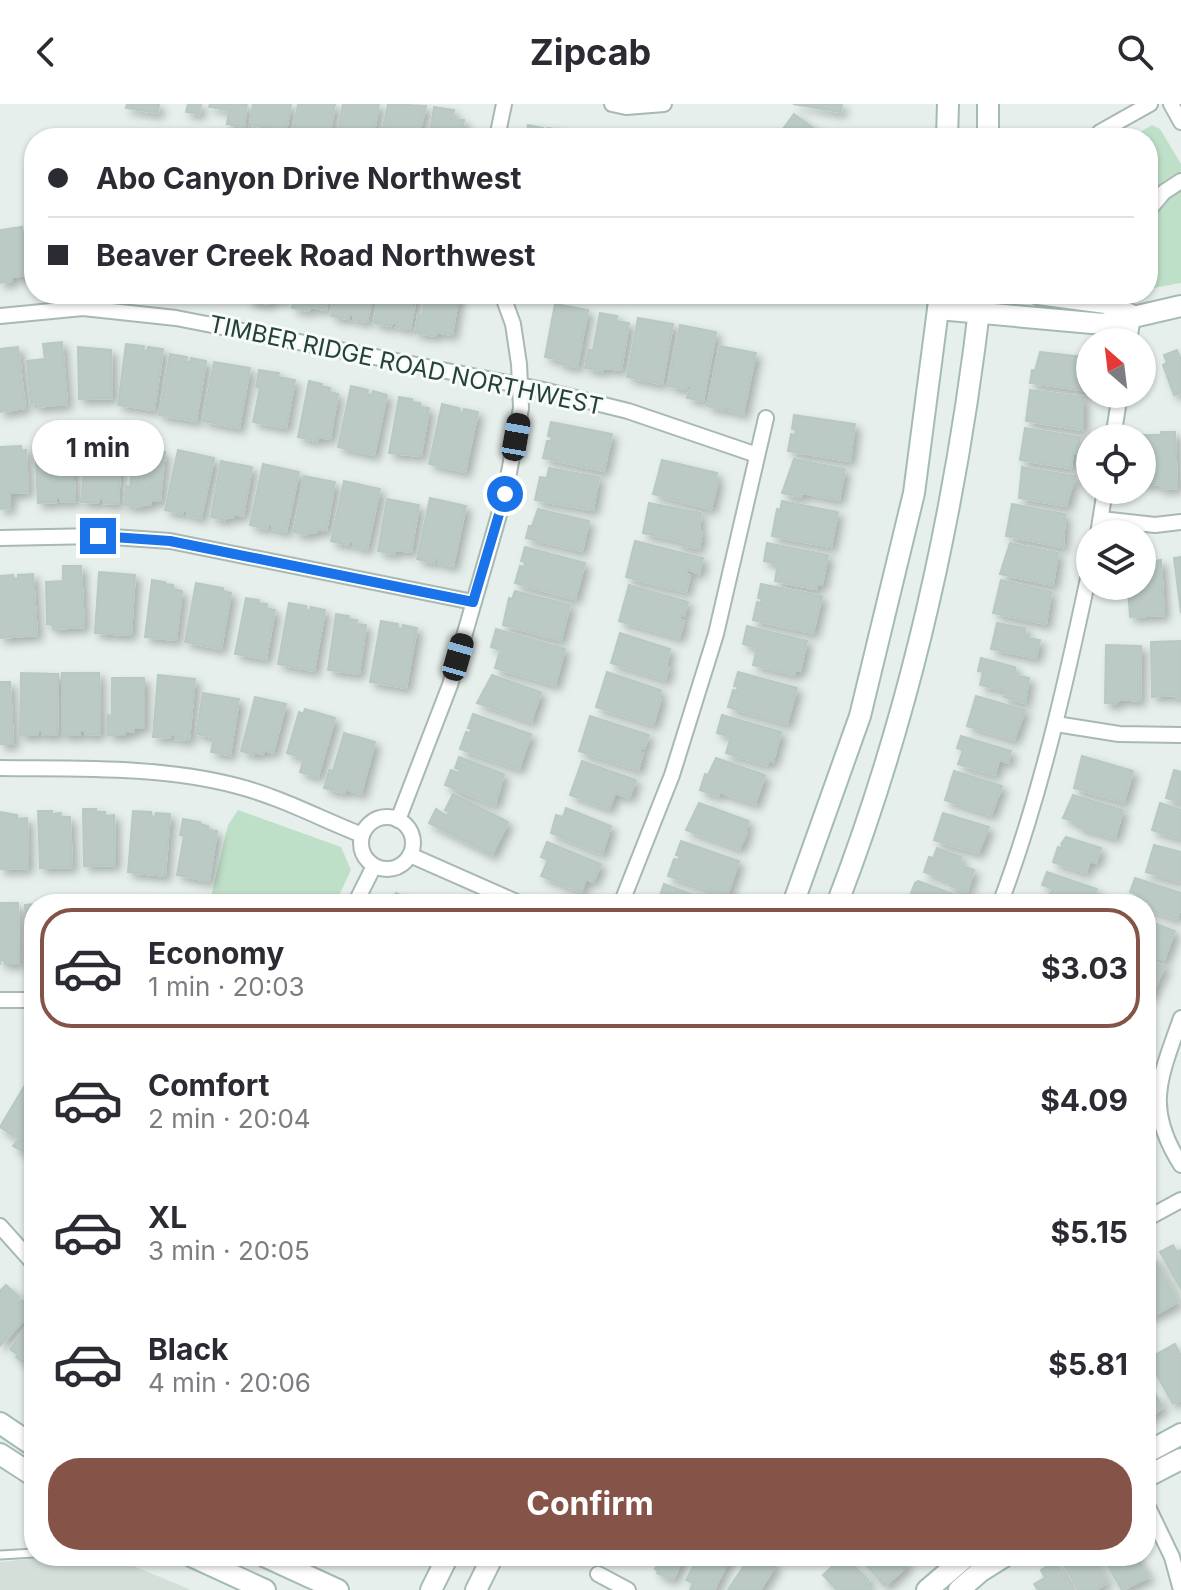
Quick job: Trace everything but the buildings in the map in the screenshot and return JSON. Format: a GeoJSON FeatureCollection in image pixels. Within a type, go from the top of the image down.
{"type":"FeatureCollection","features":[{"type":"Feature","properties":{"kind":"main road"},"geometry":{"type":"LineString","coordinates":[[947,128],[948,104]]}},
{"type":"Feature","properties":{"kind":"main road"},"geometry":{"type":"LineString","coordinates":[[988,104],[988,128]]}},
{"type":"Feature","properties":{"kind":"main road"},"geometry":{"type":"LineString","coordinates":[[797,894],[860,716],[914,493],[939,304]]}},
{"type":"Feature","properties":{"kind":"main road"},"geometry":{"type":"LineString","coordinates":[[841,894],[883,775],[925,625],[958,462],[980,304]]}},
{"type":"Feature","properties":{"kind":"main road"},"geometry":{"type":"LineString","coordinates":[[986,304],[1103,324],[1181,306]]}},
{"type":"Feature","properties":{"kind":"main road"},"geometry":{"type":"LineString","coordinates":[[1108,304],[1133,316]]}},
{"type":"Feature","properties":{"kind":"main road"},"geometry":{"type":"LineString","coordinates":[[0,1423],[24,1439]]}},
{"type":"Feature","properties":{"kind":"main road"},"geometry":{"type":"LineString","coordinates":[[1156,1448],[1181,1434]]}},
{"type":"Feature","properties":{"kind":"main road"},"geometry":{"type":"LineString","coordinates":[[0,1454],[24,1470]]}},
{"type":"Feature","properties":{"kind":"main road"},"geometry":{"type":"LineString","coordinates":[[1156,1472],[1181,1459]]}},
{"type":"Feature","properties":{"kind":"main road"},"geometry":{"type":"LineString","coordinates":[[213,1566],[265,1590]]}},
{"type":"Feature","properties":{"kind":"main road"},"geometry":{"type":"LineString","coordinates":[[286,1566],[338,1590]]}},
{"type":"Feature","properties":{"kind":"main road"},"geometry":{"type":"LineString","coordinates":[[431,1590],[443,1566]]}},
{"type":"Feature","properties":{"kind":"main road"},"geometry":{"type":"LineString","coordinates":[[476,1590],[488,1566]]}},
{"type":"Feature","properties":{"kind":"main road"},"geometry":{"type":"LineString","coordinates":[[927,1590],[955,1566]]}},
{"type":"Feature","properties":{"kind":"main road"},"geometry":{"type":"LineString","coordinates":[[959,1590],[989,1566]]}},
{"type":"Feature","properties":{"kind":"street"},"geometry":{"type":"LineString","coordinates":[[499,128],[504,104]]}},
{"type":"Feature","properties":{"kind":"street"},"geometry":{"type":"LineString","coordinates":[[612,104],[626,107],[664,104]]}},
{"type":"Feature","properties":{"kind":"street"},"geometry":{"type":"LineString","coordinates":[[1107,128],[1150,104]]}},
{"type":"Feature","properties":{"kind":"street"},"geometry":{"type":"LineString","coordinates":[[1171,104],[1181,122]]}},
{"type":"Feature","properties":{"kind":"street"},"geometry":{"type":"LineString","coordinates":[[1158,199],[1181,181]]}},
{"type":"Feature","properties":{"kind":"street"},"geometry":{"type":"LineString","coordinates":[[398,820],[450,685],[505,494],[521,408],[513,324],[506,304]]}},
{"type":"Feature","properties":{"kind":"street","name":"TIMBER RIDGE ROAD NORTHWEST"},"geometry":{"type":"LineString","coordinates":[[0,316],[83,308],[176,318],[520,385],[628,411],[757,455]]}},
{"type":"Feature","properties":{"kind":"street"},"geometry":{"type":"LineString","coordinates":[[1131,328],[1133,316]]}},
{"type":"Feature","properties":{"kind":"street"},"geometry":{"type":"LineString","coordinates":[[625,894],[672,775],[716,634],[766,418]]}},
{"type":"Feature","properties":{"kind":"street"},"geometry":{"type":"LineString","coordinates":[[1156,525],[1181,522]]}},
{"type":"Feature","properties":{"kind":"street"},"geometry":{"type":"LineString","coordinates":[[0,538],[98,536],[170,541],[473,602]]}},
{"type":"Feature","properties":{"kind":"street"},"geometry":{"type":"LineString","coordinates":[[1004,894],[1056,724],[1083,600]]}},
{"type":"Feature","properties":{"kind":"street"},"geometry":{"type":"LineString","coordinates":[[1056,724],[1119,734],[1181,735]]}},
{"type":"Feature","properties":{"kind":"street"},"geometry":{"type":"LineString","coordinates":[[0,768],[195,777],[240,786],[362,835]]}},
{"type":"Feature","properties":{"kind":"street"},"geometry":{"type":"LineString","coordinates":[[381,818],[398,820],[411,831],[413,848],[410,855],[398,867],[374,866],[363,853],[362,835],[373,821],[381,818]]}},
{"type":"Feature","properties":{"kind":"street"},"geometry":{"type":"LineString","coordinates":[[410,855],[498,894]]}},
{"type":"Feature","properties":{"kind":"street"},"geometry":{"type":"LineString","coordinates":[[360,894],[374,866]]}},
{"type":"Feature","properties":{"kind":"street"},"geometry":{"type":"LineString","coordinates":[[0,1000],[24,1000]]}},
{"type":"Feature","properties":{"kind":"street"},"geometry":{"type":"LineString","coordinates":[[1181,1018],[1164,1066],[1157,1106],[1166,1142],[1181,1165]]}},
{"type":"Feature","properties":{"kind":"street"},"geometry":{"type":"LineString","coordinates":[[1156,1214],[1181,1200]]}},
{"type":"Feature","properties":{"kind":"street"},"geometry":{"type":"LineString","coordinates":[[0,1226],[24,1253]]}},
{"type":"Feature","properties":{"kind":"street"},"geometry":{"type":"LineString","coordinates":[[1156,1524],[1172,1557],[1181,1590]]}},
{"type":"Feature","properties":{"kind":"street"},"geometry":{"type":"LineString","coordinates":[[598,1574],[628,1590]]}},
{"type":"Feature","properties":{"kind":"lane"},"geometry":{"type":"LineString","coordinates":[[0,1555],[24,1554]]}},
{"type":"Feature","properties":{"kind":"shaded area"},"geometry":{"type":"Polygon","coordinates":[[[24,1560],[24,1566],[134,1566],[191,1590],[0,1590],[0,1562],[24,1560]]]}},
{"type":"Feature","properties":{"kind":"green space"},"geometry":{"type":"Polygon","coordinates":[[[1158,128],[1181,164],[1181,283],[1158,287],[1158,128]]]}},
{"type":"Feature","properties":{"kind":"green space"},"geometry":{"type":"Polygon","coordinates":[[[238,810],[341,847],[351,870],[340,894],[212,894],[228,825],[238,810]]]}},
{"type":"Feature","properties":{"kind":"route"},"geometry":{"type":"LineString","coordinates":[[98,536],[170,541],[473,602],[505,494]]}}]}
